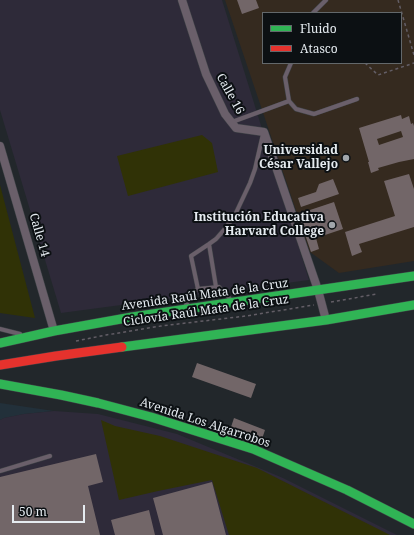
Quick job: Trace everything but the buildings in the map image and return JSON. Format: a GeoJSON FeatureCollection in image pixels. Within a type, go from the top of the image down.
{"type":"FeatureCollection","features":[{"type":"Feature","properties":{"kind":"main road","name":"Avenida Raúl Mata de la Cruz"},"geometry":{"type":"LineString","coordinates":[[0,343],[28,336],[132,317],[414,276]]}},
{"type":"Feature","properties":{"kind":"main road"},"geometry":{"type":"LineString","coordinates":[[0,365],[63,355],[326,320],[414,305]]}},
{"type":"Feature","properties":{"kind":"main road","name":"Avenida Los Algarrobos"},"geometry":{"type":"LineString","coordinates":[[0,384],[98,403],[151,417],[253,449],[347,490],[414,524]]}},
{"type":"Feature","properties":{"kind":"street","name":"Calle 16"},"geometry":{"type":"LineString","coordinates":[[182,0],[206,74],[225,114],[236,128],[264,132]]}},
{"type":"Feature","properties":{"kind":"street"},"geometry":{"type":"LineString","coordinates":[[264,132],[318,290],[326,320]]}},
{"type":"Feature","properties":{"kind":"street","name":"Calle 14"},"geometry":{"type":"LineString","coordinates":[[0,146],[54,331]]}},
{"type":"Feature","properties":{"kind":"lane"},"geometry":{"type":"LineString","coordinates":[[314,12],[326,0]]}},
{"type":"Feature","properties":{"kind":"lane"},"geometry":{"type":"LineString","coordinates":[[291,64],[285,78],[289,101],[296,109],[314,114],[357,99]]}},
{"type":"Feature","properties":{"kind":"lane"},"geometry":{"type":"LineString","coordinates":[[232,122],[289,101]]}},
{"type":"Feature","properties":{"kind":"lane"},"geometry":{"type":"LineString","coordinates":[[198,289],[191,256],[209,244],[223,231],[234,217],[255,169],[264,132]]}},
{"type":"Feature","properties":{"kind":"lane"},"geometry":{"type":"LineString","coordinates":[[209,244],[216,287]]}},
{"type":"Feature","properties":{"kind":"lane"},"geometry":{"type":"LineString","coordinates":[[184,310],[193,292],[198,289],[219,286],[233,302]]}},
{"type":"Feature","properties":{"kind":"lane"},"geometry":{"type":"LineString","coordinates":[[0,329],[28,336]]}},
{"type":"Feature","properties":{"kind":"lane"},"geometry":{"type":"LineString","coordinates":[[0,471],[50,456]]}},
{"type":"Feature","properties":{"kind":"path"},"geometry":{"type":"LineString","coordinates":[[398,0],[401,12]]}},
{"type":"Feature","properties":{"kind":"path"},"geometry":{"type":"LineString","coordinates":[[402,14],[414,55]]}},
{"type":"Feature","properties":{"kind":"path"},"geometry":{"type":"LineString","coordinates":[[366,64],[378,75],[414,63]]}},
{"type":"Feature","properties":{"kind":"path","name":"Ciclovía Raúl Mata de la Cruz"},"geometry":{"type":"LineString","coordinates":[[76,341],[161,326],[246,316],[378,294]]}},
{"type":"Feature","properties":{"kind":"shaded area"},"geometry":{"type":"Polygon","coordinates":[[[0,0],[222,0],[309,280],[61,313],[0,110],[0,0]]]}},
{"type":"Feature","properties":{"kind":"shaded area","name":"Universidad César Vallejo"},"geometry":{"type":"Polygon","coordinates":[[[225,0],[414,0],[414,261],[339,273],[310,252],[225,0]]]}},
{"type":"Feature","properties":{"kind":"shaded area"},"geometry":{"type":"Polygon","coordinates":[[[202,135],[212,143],[218,172],[128,196],[117,156],[202,135]]]}},
{"type":"Feature","properties":{"kind":"shaded area"},"geometry":{"type":"Polygon","coordinates":[[[0,185],[35,318],[0,313],[0,185]]]}},
{"type":"Feature","properties":{"kind":"shaded area"},"geometry":{"type":"Polygon","coordinates":[[[0,403],[54,411],[24,414],[0,420],[0,403]]]}},
{"type":"Feature","properties":{"kind":"shaded area"},"geometry":{"type":"Polygon","coordinates":[[[54,411],[98,414],[177,434],[283,478],[397,535],[0,535],[0,420],[24,414],[54,411]]]}},
{"type":"Feature","properties":{"kind":"shaded area"},"geometry":{"type":"Polygon","coordinates":[[[101,420],[115,426],[160,436],[257,468],[390,535],[229,535],[212,480],[119,500],[101,420]]]}},
{"type":"Feature","properties":{"kind":"traffic: fast"},"geometry":{"type":"LineString","coordinates":[[0,343],[54,331],[132,317],[414,276]]}},
{"type":"Feature","properties":{"kind":"traffic: fast"},"geometry":{"type":"LineString","coordinates":[[122,347],[326,320],[414,305]]}},
{"type":"Feature","properties":{"kind":"traffic: fast"},"geometry":{"type":"LineString","coordinates":[[0,384],[98,403],[151,417],[253,449],[347,490],[414,524]]}},
{"type":"Feature","properties":{"kind":"traffic: jam"},"geometry":{"type":"LineString","coordinates":[[0,365],[122,347]]}},
{"type":"Feature","properties":{"kind":"place","name":"Universidad César Vallejo"},"geometry":{"type":"Point","coordinates":[346,158]}},
{"type":"Feature","properties":{"kind":"place","name":"Institución Educativa Harvard College"},"geometry":{"type":"Point","coordinates":[332,225]}}]}
